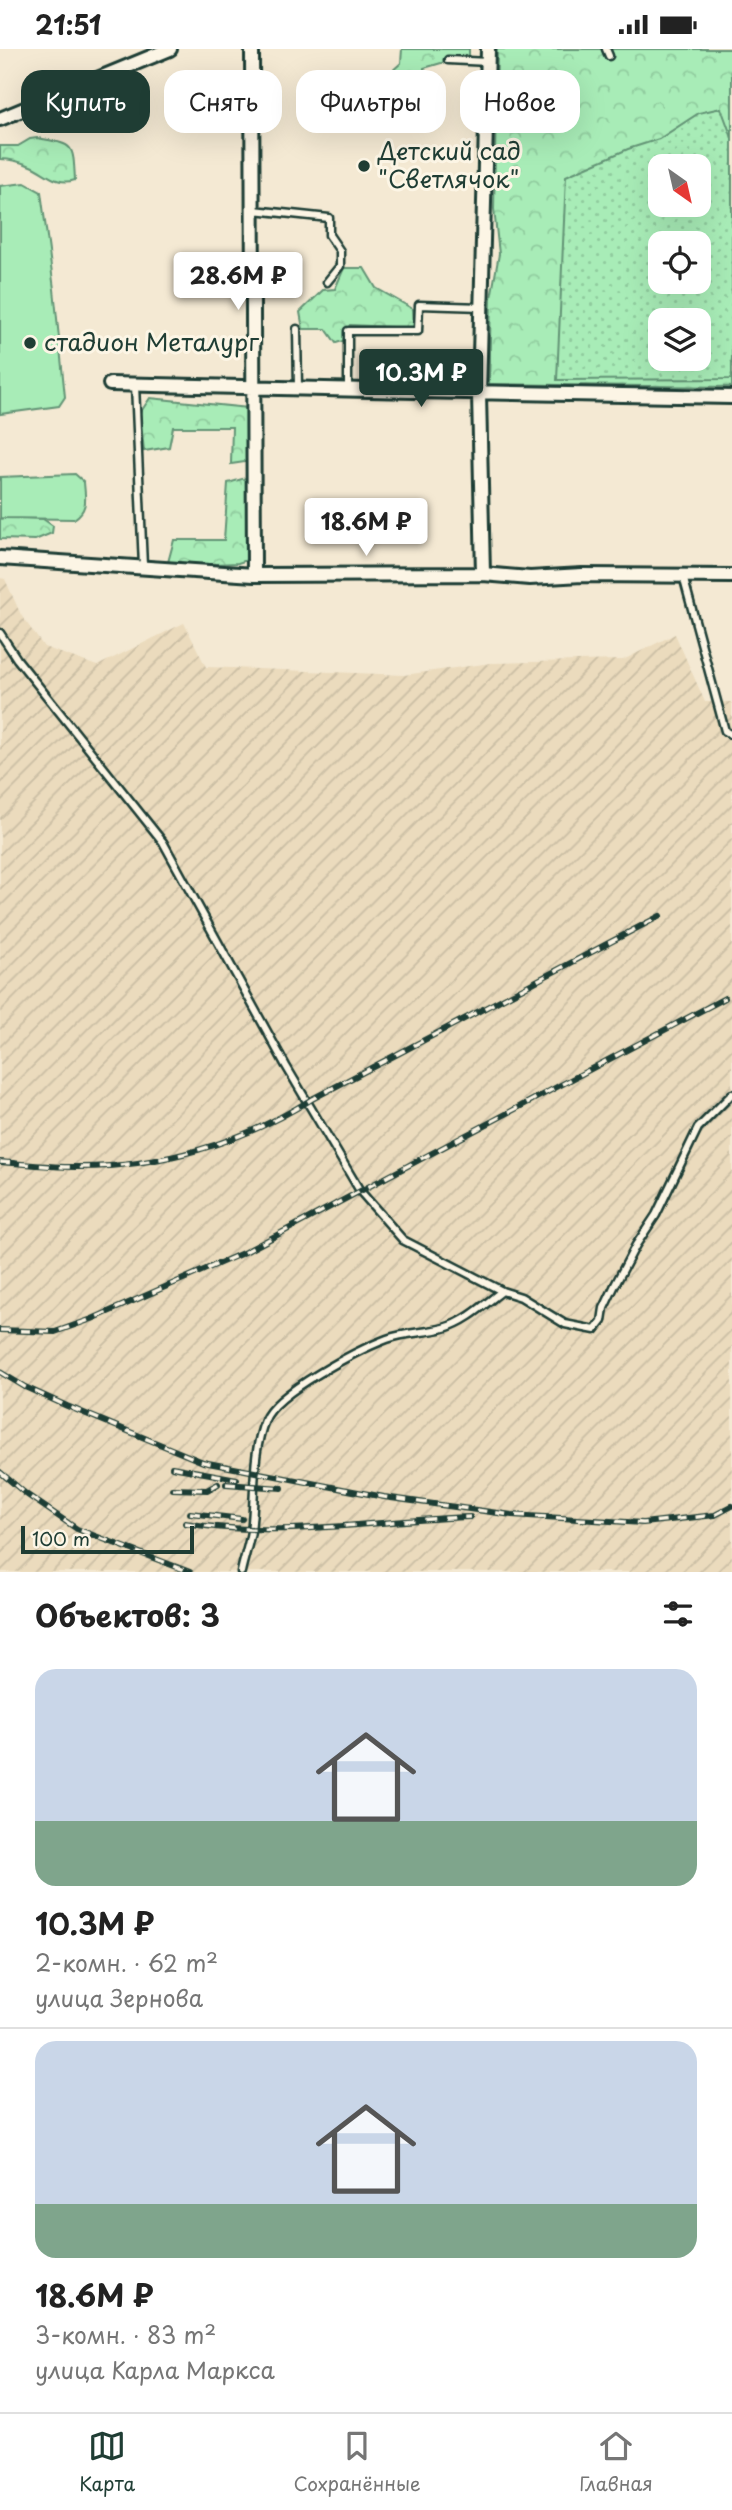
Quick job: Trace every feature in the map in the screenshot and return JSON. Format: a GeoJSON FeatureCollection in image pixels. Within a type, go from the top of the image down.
{"type":"FeatureCollection","features":[{"type":"Feature","properties":{"kind":"street"},"geometry":{"type":"LineString","coordinates":[[0,119],[170,49]]}},
{"type":"Feature","properties":{"kind":"street"},"geometry":{"type":"LineString","coordinates":[[253,49],[254,575]]}},
{"type":"Feature","properties":{"kind":"street"},"geometry":{"type":"LineString","coordinates":[[483,574],[480,394],[488,55]]}},
{"type":"Feature","properties":{"kind":"street"},"geometry":{"type":"LineString","coordinates":[[110,384],[480,394],[732,397]]}},
{"type":"Feature","properties":{"kind":"street"},"geometry":{"type":"LineString","coordinates":[[0,558],[254,575],[483,574],[530,578],[582,575],[732,576]]}},
{"type":"Feature","properties":{"kind":"lane"},"geometry":{"type":"LineString","coordinates":[[448,60],[488,55]]}},
{"type":"Feature","properties":{"kind":"lane"},"geometry":{"type":"LineString","coordinates":[[254,210],[329,218],[329,235],[340,251],[340,266],[327,282]]}},
{"type":"Feature","properties":{"kind":"lane"},"geometry":{"type":"LineString","coordinates":[[348,390],[348,331],[418,331],[419,305],[482,307]]}},
{"type":"Feature","properties":{"kind":"lane"},"geometry":{"type":"LineString","coordinates":[[297,329],[298,388]]}},
{"type":"Feature","properties":{"kind":"lane"},"geometry":{"type":"LineString","coordinates":[[135,385],[143,566]]}},
{"type":"Feature","properties":{"kind":"lane"},"geometry":{"type":"LineString","coordinates":[[683,576],[725,730],[732,735]]}},
{"type":"Feature","properties":{"kind":"lane"},"geometry":{"type":"LineString","coordinates":[[0,633],[17,659],[163,842],[286,1066],[360,1191],[403,1240],[502,1291],[521,1297],[565,1324],[595,1330],[602,1321],[604,1308],[625,1264],[656,1215],[698,1129],[732,1094]]}},
{"type":"Feature","properties":{"kind":"lane"},"geometry":{"type":"LineString","coordinates":[[241,1572],[251,1528],[257,1446],[265,1418],[273,1405],[288,1393],[388,1338],[443,1328],[468,1316],[502,1291]]}},
{"type":"Feature","properties":{"kind":"shaded area"},"geometry":{"type":"Polygon","coordinates":[[[0,578],[5,579],[21,615],[44,647],[97,666],[184,623],[206,667],[404,675],[491,663],[623,660],[675,634],[705,702],[732,702],[732,1572],[0,1572],[0,578]]]}},
{"type":"Feature","properties":{"kind":"green space"},"geometry":{"type":"Polygon","coordinates":[[[402,49],[469,49],[469,55],[424,70],[393,70],[401,63],[402,49]]]}},
{"type":"Feature","properties":{"kind":"green space"},"geometry":{"type":"Polygon","coordinates":[[[497,49],[732,49],[732,387],[489,384],[491,298],[499,254],[494,209],[495,133],[580,133],[580,70],[497,70],[497,49]]]}},
{"type":"Feature","properties":{"kind":"green space"},"geometry":{"type":"Polygon","coordinates":[[[721,108],[732,138],[732,379],[557,380],[566,176],[628,149],[659,139],[699,113],[721,108]]]}},
{"type":"Feature","properties":{"kind":"green space"},"geometry":{"type":"Polygon","coordinates":[[[37,138],[69,147],[75,180],[58,180],[25,164],[0,159],[0,146],[18,146],[37,138]]]}},
{"type":"Feature","properties":{"kind":"green space","name":"стадион Металург"},"geometry":{"type":"Polygon","coordinates":[[[25,183],[41,192],[65,397],[59,406],[0,414],[0,186],[25,183]]]}},
{"type":"Feature","properties":{"kind":"green space"},"geometry":{"type":"Polygon","coordinates":[[[344,268],[364,268],[376,288],[413,309],[414,328],[350,325],[343,341],[336,343],[326,329],[303,329],[300,312],[323,290],[335,289],[344,268]]]}},
{"type":"Feature","properties":{"kind":"green space"},"geometry":{"type":"Polygon","coordinates":[[[150,398],[248,408],[252,461],[231,464],[232,427],[173,427],[169,447],[144,451],[140,413],[150,398]]]}},
{"type":"Feature","properties":{"kind":"green space"},"geometry":{"type":"Polygon","coordinates":[[[75,474],[84,482],[85,498],[82,511],[74,519],[0,518],[0,477],[75,474]]]}},
{"type":"Feature","properties":{"kind":"green space"},"geometry":{"type":"Polygon","coordinates":[[[249,477],[250,559],[238,563],[167,566],[174,540],[224,540],[228,483],[249,477]]]}},
{"type":"Feature","properties":{"kind":"green space"},"geometry":{"type":"Polygon","coordinates":[[[0,519],[43,519],[53,526],[52,533],[35,540],[0,539],[0,519]]]}},
{"type":"Feature","properties":{"kind":"railway"},"geometry":{"type":"LineString","coordinates":[[0,1162],[56,1167],[106,1166],[168,1158],[228,1140],[285,1115],[660,916]]}},
{"type":"Feature","properties":{"kind":"railway"},"geometry":{"type":"LineString","coordinates":[[0,1330],[55,1332],[92,1319],[245,1252],[725,998]]}},
{"type":"Feature","properties":{"kind":"railway"},"geometry":{"type":"LineString","coordinates":[[0,1372],[67,1406],[203,1462],[384,1497],[512,1515],[643,1523],[715,1515],[732,1506]]}},
{"type":"Feature","properties":{"kind":"railway"},"geometry":{"type":"LineString","coordinates":[[172,1467],[237,1479]]}},
{"type":"Feature","properties":{"kind":"railway"},"geometry":{"type":"LineString","coordinates":[[0,1472],[26,1494],[77,1529],[190,1572]]}},
{"type":"Feature","properties":{"kind":"railway"},"geometry":{"type":"LineString","coordinates":[[172,1489],[207,1490],[218,1484]]}},
{"type":"Feature","properties":{"kind":"railway"},"geometry":{"type":"LineString","coordinates":[[226,1484],[282,1488]]}},
{"type":"Feature","properties":{"kind":"railway"},"geometry":{"type":"LineString","coordinates":[[190,1513],[242,1519]]}},
{"type":"Feature","properties":{"kind":"railway"},"geometry":{"type":"LineString","coordinates":[[185,1523],[292,1529],[470,1517]]}},
{"type":"Feature","properties":{"kind":"place","name":"Детский сад \"Светлячок\""},"geometry":{"type":"Point","coordinates":[364,166]}},
{"type":"Feature","properties":{"kind":"place","name":"стадион Металург"},"geometry":{"type":"Point","coordinates":[30,343]}}]}
